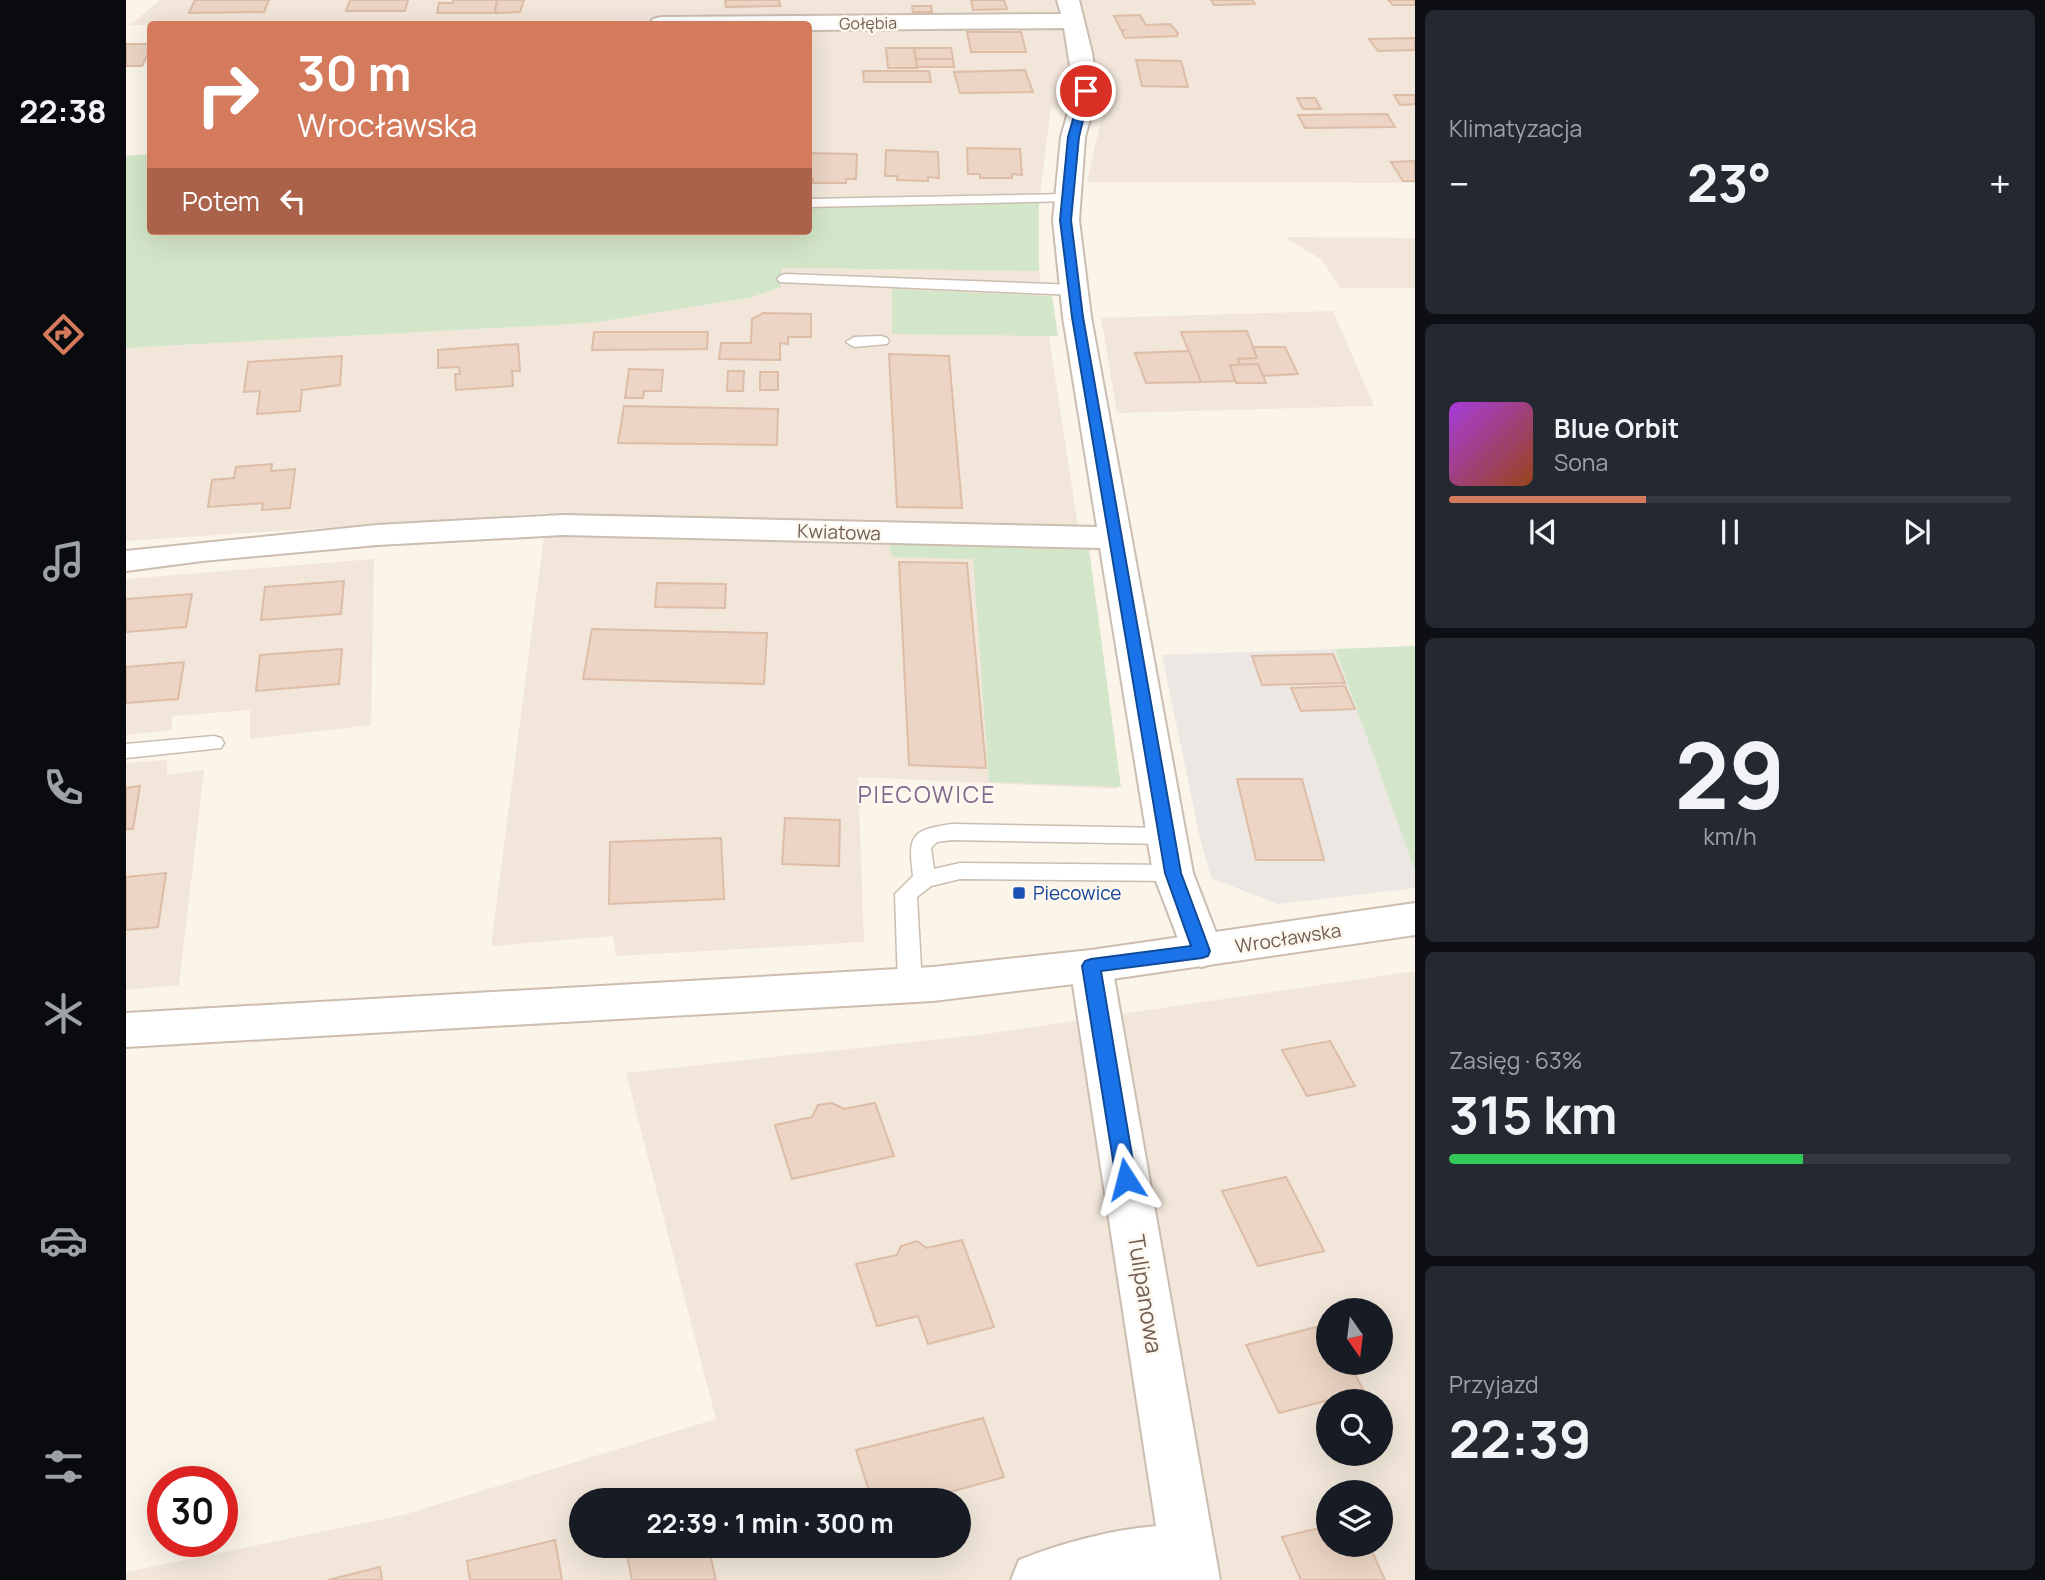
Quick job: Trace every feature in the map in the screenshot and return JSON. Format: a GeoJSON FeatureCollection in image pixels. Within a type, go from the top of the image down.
{"type":"FeatureCollection","features":[{"type":"Feature","properties":{"kind":"street","name":"Gołębia"},"geometry":{"type":"LineString","coordinates":[[749,21],[1071,10]]}},
{"type":"Feature","properties":{"kind":"street"},"geometry":{"type":"LineString","coordinates":[[1071,10],[1086,91],[1073,137],[1066,220],[1077,317],[1170,855],[1202,951]]}},
{"type":"Feature","properties":{"kind":"street","name":"Kwiatowa"},"geometry":{"type":"LineString","coordinates":[[126,561],[202,551],[377,535],[563,524],[1116,538]]}},
{"type":"Feature","properties":{"kind":"street","name":"Wrocławska"},"geometry":{"type":"LineString","coordinates":[[126,1030],[910,985],[1091,966],[1415,919]]}},
{"type":"Feature","properties":{"kind":"street","name":"Tulipanowa"},"geometry":{"type":"LineString","coordinates":[[1091,966],[1189,1566]]}},
{"type":"Feature","properties":{"kind":"street"},"geometry":{"type":"LineString","coordinates":[[1040,1580],[1124,1556],[1189,1566]]}},
{"type":"Feature","properties":{"kind":"lane"},"geometry":{"type":"LineString","coordinates":[[812,203],[1068,198]]}},
{"type":"Feature","properties":{"kind":"lane"},"geometry":{"type":"LineString","coordinates":[[785,279],[1075,289]]}},
{"type":"Feature","properties":{"kind":"lane"},"geometry":{"type":"LineString","coordinates":[[854,342],[881,341]]}},
{"type":"Feature","properties":{"kind":"lane"},"geometry":{"type":"LineString","coordinates":[[126,751],[214,743]]}},
{"type":"Feature","properties":{"kind":"lane"},"geometry":{"type":"LineString","coordinates":[[924,879],[920,846],[931,835],[952,832],[1170,855]]}},
{"type":"Feature","properties":{"kind":"lane"},"geometry":{"type":"LineString","coordinates":[[910,985],[906,894],[924,879],[960,871],[1170,855]]}},
{"type":"Feature","properties":{"kind":"shaded area"},"geometry":{"type":"Polygon","coordinates":[[[160,0],[1415,0],[1415,183],[1087,182],[1102,116],[1051,107],[1039,203],[812,208],[812,21],[147,21],[147,25],[130,25],[160,0]]]}},
{"type":"Feature","properties":{"kind":"shaded area"},"geometry":{"type":"Polygon","coordinates":[[[1285,237],[1415,238],[1415,288],[1340,288],[1322,260],[1285,237]]]}},
{"type":"Feature","properties":{"kind":"shaded area"},"geometry":{"type":"Polygon","coordinates":[[[781,268],[1039,271],[1118,789],[858,777],[864,942],[616,956],[613,936],[491,946],[547,513],[126,541],[126,348],[591,323],[749,298],[781,268]]]}},
{"type":"Feature","properties":{"kind":"shaded area"},"geometry":{"type":"Polygon","coordinates":[[[1333,311],[1374,406],[1117,413],[1101,318],[1333,311]]]}},
{"type":"Feature","properties":{"kind":"shaded area"},"geometry":{"type":"Polygon","coordinates":[[[374,559],[371,725],[250,739],[250,710],[172,716],[172,730],[126,735],[126,579],[374,559]]]}},
{"type":"Feature","properties":{"kind":"shaded area"},"geometry":{"type":"Polygon","coordinates":[[[1335,649],[1415,871],[1415,888],[1278,904],[1211,878],[1200,838],[1162,655],[1335,649]]]}},
{"type":"Feature","properties":{"kind":"shaded area"},"geometry":{"type":"Polygon","coordinates":[[[167,760],[167,775],[204,770],[179,985],[126,990],[126,763],[167,760]]]}},
{"type":"Feature","properties":{"kind":"shaded area"},"geometry":{"type":"Polygon","coordinates":[[[1415,971],[1415,1580],[126,1580],[126,1572],[199,1557],[238,1557],[238,1549],[403,1515],[716,1419],[626,1073],[978,1035],[1415,971]]]}},
{"type":"Feature","properties":{"kind":"green space"},"geometry":{"type":"Polygon","coordinates":[[[147,154],[147,235],[812,235],[812,208],[1039,203],[1039,271],[782,268],[781,287],[749,298],[591,323],[126,348],[126,156],[147,154]]]}},
{"type":"Feature","properties":{"kind":"green space"},"geometry":{"type":"Polygon","coordinates":[[[892,289],[1052,296],[1058,336],[892,334],[892,289]]]}},
{"type":"Feature","properties":{"kind":"green space"},"geometry":{"type":"Polygon","coordinates":[[[897,541],[1073,546],[1089,549],[1121,787],[989,782],[973,559],[892,557],[889,546],[897,541]]]}},
{"type":"Feature","properties":{"kind":"green space"},"geometry":{"type":"Polygon","coordinates":[[[1415,646],[1415,871],[1335,649],[1415,646]]]}},
{"type":"Feature","properties":{"kind":"building"},"geometry":{"type":"Polygon","coordinates":[[[195,0],[269,0],[264,12],[189,13],[195,0]]]}},
{"type":"Feature","properties":{"kind":"building"},"geometry":{"type":"Polygon","coordinates":[[[350,0],[408,0],[405,11],[346,11],[350,0]]]}},
{"type":"Feature","properties":{"kind":"building"},"geometry":{"type":"Polygon","coordinates":[[[453,0],[497,0],[495,13],[437,13],[439,3],[453,3],[453,0]]]}},
{"type":"Feature","properties":{"kind":"building"},"geometry":{"type":"Polygon","coordinates":[[[497,0],[524,0],[520,12],[495,13],[497,0]]]}},
{"type":"Feature","properties":{"kind":"building"},"geometry":{"type":"Polygon","coordinates":[[[725,0],[779,0],[780,6],[726,7],[725,0]]]}},
{"type":"Feature","properties":{"kind":"building"},"geometry":{"type":"Polygon","coordinates":[[[971,0],[1004,0],[1007,9],[973,10],[971,0]]]}},
{"type":"Feature","properties":{"kind":"building"},"geometry":{"type":"Polygon","coordinates":[[[1211,0],[1252,0],[1255,4],[1214,5],[1211,0]]]}},
{"type":"Feature","properties":{"kind":"building"},"geometry":{"type":"Polygon","coordinates":[[[1388,0],[1414,0],[1415,5],[1393,5],[1388,0]]]}},
{"type":"Feature","properties":{"kind":"building"},"geometry":{"type":"Polygon","coordinates":[[[912,6],[931,6],[932,12],[913,12],[912,6]]]}},
{"type":"Feature","properties":{"kind":"building"},"geometry":{"type":"Polygon","coordinates":[[[1140,15],[1146,25],[1170,24],[1178,33],[1177,36],[1125,38],[1122,32],[1124,30],[1121,30],[1114,16],[1140,15]]]}},
{"type":"Feature","properties":{"kind":"building"},"geometry":{"type":"Polygon","coordinates":[[[967,32],[1021,32],[1026,52],[971,52],[967,32]]]}},
{"type":"Feature","properties":{"kind":"building"},"geometry":{"type":"Polygon","coordinates":[[[1415,38],[1415,50],[1378,51],[1369,39],[1415,38]]]}},
{"type":"Feature","properties":{"kind":"building"},"geometry":{"type":"Polygon","coordinates":[[[126,44],[147,44],[147,56],[142,66],[126,66],[126,44]]]}},
{"type":"Feature","properties":{"kind":"building"},"geometry":{"type":"Polygon","coordinates":[[[886,48],[914,48],[917,68],[888,68],[886,48]]]}},
{"type":"Feature","properties":{"kind":"building"},"geometry":{"type":"Polygon","coordinates":[[[914,48],[951,48],[953,59],[916,59],[914,48]]]}},
{"type":"Feature","properties":{"kind":"building"},"geometry":{"type":"Polygon","coordinates":[[[916,59],[953,59],[954,67],[917,67],[916,59]]]}},
{"type":"Feature","properties":{"kind":"building"},"geometry":{"type":"Polygon","coordinates":[[[1136,60],[1181,61],[1188,87],[1142,86],[1136,60]]]}},
{"type":"Feature","properties":{"kind":"building"},"geometry":{"type":"Polygon","coordinates":[[[1025,70],[1033,92],[960,93],[954,72],[1025,70]]]}},
{"type":"Feature","properties":{"kind":"building"},"geometry":{"type":"Polygon","coordinates":[[[863,71],[929,71],[931,82],[864,82],[863,71]]]}},
{"type":"Feature","properties":{"kind":"building"},"geometry":{"type":"Polygon","coordinates":[[[1394,95],[1415,95],[1415,104],[1400,105],[1394,95]]]}},
{"type":"Feature","properties":{"kind":"building"},"geometry":{"type":"Polygon","coordinates":[[[1297,98],[1315,98],[1321,109],[1303,109],[1297,98]]]}},
{"type":"Feature","properties":{"kind":"building"},"geometry":{"type":"Polygon","coordinates":[[[1387,114],[1395,127],[1305,128],[1298,115],[1387,114]]]}},
{"type":"Feature","properties":{"kind":"building"},"geometry":{"type":"Polygon","coordinates":[[[967,148],[1020,149],[1022,175],[1012,174],[1012,178],[980,178],[980,174],[968,174],[967,148]]]}},
{"type":"Feature","properties":{"kind":"building"},"geometry":{"type":"Polygon","coordinates":[[[886,150],[938,152],[939,178],[928,177],[928,181],[897,180],[897,176],[885,176],[886,150]]]}},
{"type":"Feature","properties":{"kind":"building"},"geometry":{"type":"Polygon","coordinates":[[[812,153],[857,154],[856,179],[846,179],[846,183],[813,183],[812,153]]]}},
{"type":"Feature","properties":{"kind":"building"},"geometry":{"type":"Polygon","coordinates":[[[1415,161],[1415,181],[1403,181],[1391,162],[1415,161]]]}},
{"type":"Feature","properties":{"kind":"building"},"geometry":{"type":"Polygon","coordinates":[[[763,313],[811,314],[811,337],[788,337],[788,344],[780,343],[780,360],[719,359],[721,343],[751,343],[752,319],[763,313]]]}},
{"type":"Feature","properties":{"kind":"building"},"geometry":{"type":"Polygon","coordinates":[[[1247,331],[1257,358],[1238,359],[1240,365],[1230,365],[1235,381],[1201,382],[1181,332],[1247,331]]]}},
{"type":"Feature","properties":{"kind":"building"},"geometry":{"type":"Polygon","coordinates":[[[594,332],[708,332],[707,349],[592,350],[594,332]]]}},
{"type":"Feature","properties":{"kind":"building"},"geometry":{"type":"Polygon","coordinates":[[[518,344],[520,371],[512,371],[513,386],[456,390],[455,374],[460,374],[459,367],[438,368],[438,350],[518,344]]]}},
{"type":"Feature","properties":{"kind":"building"},"geometry":{"type":"Polygon","coordinates":[[[1253,347],[1285,347],[1298,374],[1263,376],[1258,364],[1240,365],[1238,359],[1257,358],[1253,347]]]}},
{"type":"Feature","properties":{"kind":"building"},"geometry":{"type":"Polygon","coordinates":[[[1189,351],[1201,382],[1146,383],[1135,353],[1189,351]]]}},
{"type":"Feature","properties":{"kind":"building"},"geometry":{"type":"Polygon","coordinates":[[[889,354],[949,356],[962,508],[897,507],[889,354]]]}},
{"type":"Feature","properties":{"kind":"building"},"geometry":{"type":"Polygon","coordinates":[[[342,356],[340,385],[302,390],[300,411],[257,414],[260,391],[244,392],[248,362],[342,356]]]}},
{"type":"Feature","properties":{"kind":"building"},"geometry":{"type":"Polygon","coordinates":[[[1258,364],[1266,383],[1236,383],[1230,365],[1258,364]]]}},
{"type":"Feature","properties":{"kind":"building"},"geometry":{"type":"Polygon","coordinates":[[[629,369],[663,370],[661,391],[644,391],[643,398],[625,398],[629,369]]]}},
{"type":"Feature","properties":{"kind":"building"},"geometry":{"type":"Polygon","coordinates":[[[728,371],[744,371],[743,391],[727,391],[728,371]]]}},
{"type":"Feature","properties":{"kind":"building"},"geometry":{"type":"Polygon","coordinates":[[[760,372],[778,372],[778,390],[760,390],[760,372]]]}},
{"type":"Feature","properties":{"kind":"building"},"geometry":{"type":"Polygon","coordinates":[[[624,406],[778,409],[777,445],[618,443],[624,406]]]}},
{"type":"Feature","properties":{"kind":"building"},"geometry":{"type":"Polygon","coordinates":[[[272,464],[271,471],[295,469],[290,508],[262,510],[263,503],[208,507],[212,480],[234,478],[236,467],[272,464]]]}},
{"type":"Feature","properties":{"kind":"building"},"geometry":{"type":"Polygon","coordinates":[[[899,562],[967,563],[986,768],[909,765],[899,562]]]}},
{"type":"Feature","properties":{"kind":"building"},"geometry":{"type":"Polygon","coordinates":[[[344,581],[341,614],[261,620],[265,587],[344,581]]]}},
{"type":"Feature","properties":{"kind":"building"},"geometry":{"type":"Polygon","coordinates":[[[657,583],[726,584],[725,608],[655,607],[657,583]]]}},
{"type":"Feature","properties":{"kind":"building"},"geometry":{"type":"Polygon","coordinates":[[[192,594],[186,627],[126,632],[126,599],[192,594]]]}},
{"type":"Feature","properties":{"kind":"building"},"geometry":{"type":"Polygon","coordinates":[[[592,629],[767,633],[764,684],[583,679],[592,629]]]}},
{"type":"Feature","properties":{"kind":"building"},"geometry":{"type":"Polygon","coordinates":[[[342,649],[339,684],[256,691],[260,655],[342,649]]]}},
{"type":"Feature","properties":{"kind":"building"},"geometry":{"type":"Polygon","coordinates":[[[1333,654],[1345,683],[1262,685],[1252,656],[1333,654]]]}},
{"type":"Feature","properties":{"kind":"building"},"geometry":{"type":"Polygon","coordinates":[[[184,662],[178,699],[126,703],[126,667],[184,662]]]}},
{"type":"Feature","properties":{"kind":"building"},"geometry":{"type":"Polygon","coordinates":[[[1345,686],[1355,709],[1301,711],[1291,688],[1345,686]]]}},
{"type":"Feature","properties":{"kind":"building"},"geometry":{"type":"Polygon","coordinates":[[[1237,779],[1302,779],[1324,860],[1256,860],[1237,779]]]}},
{"type":"Feature","properties":{"kind":"building"},"geometry":{"type":"Polygon","coordinates":[[[140,786],[133,829],[126,829],[126,788],[140,786]]]}},
{"type":"Feature","properties":{"kind":"building"},"geometry":{"type":"Polygon","coordinates":[[[785,818],[840,820],[839,866],[782,864],[785,818]]]}},
{"type":"Feature","properties":{"kind":"building"},"geometry":{"type":"Polygon","coordinates":[[[721,838],[724,899],[609,904],[610,842],[721,838]]]}},
{"type":"Feature","properties":{"kind":"building"},"geometry":{"type":"Polygon","coordinates":[[[166,873],[158,927],[126,930],[126,877],[166,873]]]}},
{"type":"Feature","properties":{"kind":"building"},"geometry":{"type":"Polygon","coordinates":[[[1330,1041],[1355,1086],[1307,1096],[1282,1050],[1330,1041]]]}},
{"type":"Feature","properties":{"kind":"building"},"geometry":{"type":"Polygon","coordinates":[[[832,1103],[844,1109],[875,1103],[894,1156],[792,1179],[775,1125],[812,1117],[818,1105],[832,1103]]]}},
{"type":"Feature","properties":{"kind":"building"},"geometry":{"type":"Polygon","coordinates":[[[1286,1177],[1324,1251],[1258,1266],[1222,1191],[1286,1177]]]}},
{"type":"Feature","properties":{"kind":"building"},"geometry":{"type":"Polygon","coordinates":[[[962,1240],[994,1327],[928,1344],[918,1316],[877,1326],[856,1264],[897,1255],[901,1246],[917,1241],[927,1248],[962,1240]]]}},
{"type":"Feature","properties":{"kind":"building"},"geometry":{"type":"Polygon","coordinates":[[[1316,1327],[1316,1376],[1356,1376],[1363,1389],[1316,1389],[1316,1403],[1279,1413],[1246,1345],[1316,1327]]]}},
{"type":"Feature","properties":{"kind":"building"},"geometry":{"type":"Polygon","coordinates":[[[983,1418],[1004,1477],[964,1488],[868,1488],[856,1450],[983,1418]]]}},
{"type":"Feature","properties":{"kind":"building"},"geometry":{"type":"Polygon","coordinates":[[[1316,1529],[1316,1557],[1374,1557],[1385,1580],[1301,1580],[1282,1537],[1316,1529]]]}},
{"type":"Feature","properties":{"kind":"building"},"geometry":{"type":"Polygon","coordinates":[[[555,1540],[562,1580],[470,1580],[467,1561],[555,1540]]]}},
{"type":"Feature","properties":{"kind":"building"},"geometry":{"type":"Polygon","coordinates":[[[628,1558],[711,1558],[716,1580],[632,1580],[628,1558]]]}},
{"type":"Feature","properties":{"kind":"building"},"geometry":{"type":"Polygon","coordinates":[[[380,1567],[382,1580],[328,1580],[380,1567]]]}},
{"type":"Feature","properties":{"kind":"place","name":"Piecowice"},"geometry":{"type":"Point","coordinates":[1019,893]}},
{"type":"Feature","properties":{"kind":"district","name":"PIECOWICE"},"geometry":{"type":"Point","coordinates":[927,795]}},
{"type":"Feature","properties":{"kind":"route"},"geometry":{"type":"LineString","coordinates":[[1086,91],[1073,137],[1066,220],[1077,317],[1173,873],[1202,951],[1091,966],[1126,1179]]}}]}
